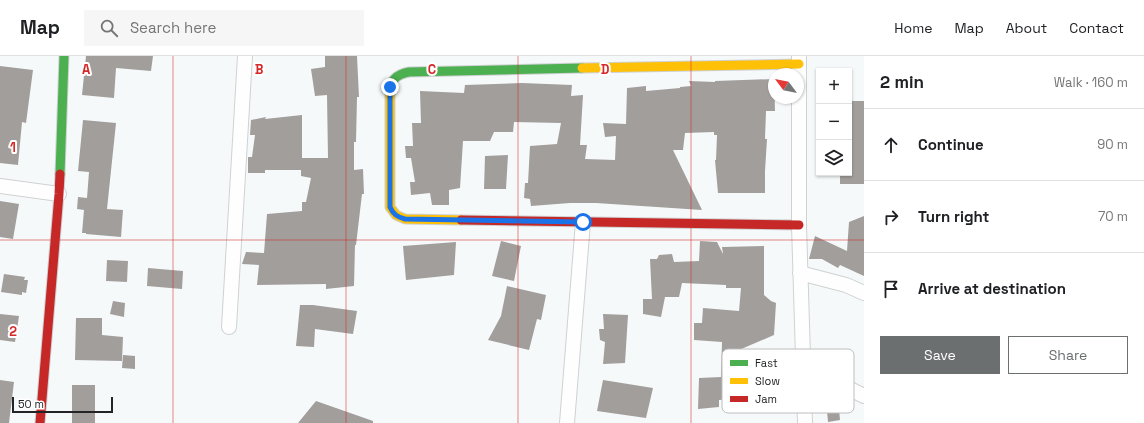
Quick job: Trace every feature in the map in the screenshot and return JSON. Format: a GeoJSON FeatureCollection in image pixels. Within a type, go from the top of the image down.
{"type":"FeatureCollection","features":[{"type":"Feature","properties":{"kind":"street"},"geometry":{"type":"LineString","coordinates":[[40,423],[59,194],[64,56]]}},
{"type":"Feature","properties":{"kind":"street"},"geometry":{"type":"LineString","coordinates":[[230,327],[245,56]]}},
{"type":"Feature","properties":{"kind":"street"},"geometry":{"type":"LineString","coordinates":[[799,225],[399,218],[393,213],[390,207],[390,87],[393,78],[400,74],[409,72],[799,60],[799,225],[802,349]]}},
{"type":"Feature","properties":{"kind":"street"},"geometry":{"type":"LineString","coordinates":[[0,186],[59,194]]}},
{"type":"Feature","properties":{"kind":"street"},"geometry":{"type":"LineString","coordinates":[[567,423],[583,222]]}},
{"type":"Feature","properties":{"kind":"street"},"geometry":{"type":"LineString","coordinates":[[800,273],[846,285],[864,293]]}},
{"type":"Feature","properties":{"kind":"street"},"geometry":{"type":"LineString","coordinates":[[854,391],[864,396]]}},
{"type":"Feature","properties":{"kind":"street"},"geometry":{"type":"LineString","coordinates":[[805,413],[805,423]]}},
{"type":"Feature","properties":{"kind":"building"},"geometry":{"type":"Polygon","coordinates":[[[86,56],[153,56],[151,71],[116,68],[114,98],[82,95],[86,56]]]}},
{"type":"Feature","properties":{"kind":"building"},"geometry":{"type":"Polygon","coordinates":[[[325,56],[357,56],[359,97],[357,97],[354,170],[363,169],[364,194],[362,194],[355,245],[354,286],[326,289],[326,284],[257,285],[259,265],[242,264],[246,252],[264,253],[267,214],[302,211],[302,202],[306,202],[311,178],[301,176],[301,170],[265,170],[265,173],[248,173],[248,157],[252,157],[255,135],[250,135],[251,120],[266,117],[265,119],[302,115],[302,158],[328,158],[327,95],[315,96],[311,69],[325,67],[325,56]]]}},
{"type":"Feature","properties":{"kind":"building"},"geometry":{"type":"Polygon","coordinates":[[[0,66],[33,70],[26,123],[22,122],[18,165],[0,163],[0,66]]]}},
{"type":"Feature","properties":{"kind":"building"},"geometry":{"type":"Polygon","coordinates":[[[768,79],[768,104],[775,104],[775,111],[766,111],[765,139],[767,139],[765,193],[718,193],[715,160],[717,135],[714,135],[714,132],[685,133],[683,150],[673,150],[702,210],[596,203],[531,206],[530,199],[524,198],[525,183],[528,183],[530,146],[557,144],[561,123],[514,122],[513,132],[494,132],[490,141],[463,141],[460,188],[449,190],[449,205],[432,205],[430,193],[411,195],[410,182],[415,182],[411,158],[406,158],[405,146],[413,146],[412,123],[421,123],[420,91],[464,93],[465,85],[522,83],[572,85],[571,96],[583,95],[580,145],[587,145],[585,159],[615,160],[616,136],[605,137],[603,123],[626,124],[627,88],[646,86],[646,91],[691,86],[689,81],[768,79]]]}},
{"type":"Feature","properties":{"kind":"building"},"geometry":{"type":"Polygon","coordinates":[[[852,101],[864,101],[864,184],[840,184],[840,176],[852,176],[852,101]]]}},
{"type":"Feature","properties":{"kind":"building"},"geometry":{"type":"Polygon","coordinates":[[[83,120],[116,123],[107,209],[123,210],[121,237],[82,233],[84,210],[77,209],[78,197],[87,198],[89,172],[78,171],[83,120]]]}},
{"type":"Feature","properties":{"kind":"building"},"geometry":{"type":"Polygon","coordinates":[[[508,155],[506,189],[484,189],[485,156],[508,155]]]}},
{"type":"Feature","properties":{"kind":"building"},"geometry":{"type":"Polygon","coordinates":[[[0,201],[19,204],[13,239],[0,237],[0,201]]]}},
{"type":"Feature","properties":{"kind":"building"},"geometry":{"type":"Polygon","coordinates":[[[864,216],[864,276],[840,265],[838,268],[822,259],[809,259],[815,236],[847,251],[849,222],[864,216]]]}},
{"type":"Feature","properties":{"kind":"building"},"geometry":{"type":"Polygon","coordinates":[[[501,241],[521,246],[514,281],[492,276],[501,241]]]}},
{"type":"Feature","properties":{"kind":"building"},"geometry":{"type":"Polygon","coordinates":[[[700,241],[717,242],[723,254],[722,247],[764,246],[764,295],[776,303],[774,335],[741,349],[722,349],[722,400],[719,400],[719,407],[698,409],[699,378],[721,377],[722,342],[694,340],[694,323],[702,323],[703,308],[739,311],[741,288],[726,288],[726,285],[682,283],[679,297],[665,297],[661,317],[643,314],[643,299],[652,299],[650,259],[657,259],[659,255],[672,254],[674,262],[699,261],[700,241]]]}},
{"type":"Feature","properties":{"kind":"building"},"geometry":{"type":"Polygon","coordinates":[[[456,242],[454,275],[406,280],[403,246],[456,242]]]}},
{"type":"Feature","properties":{"kind":"building"},"geometry":{"type":"Polygon","coordinates":[[[107,260],[128,261],[127,282],[106,281],[107,260]]]}},
{"type":"Feature","properties":{"kind":"building"},"geometry":{"type":"Polygon","coordinates":[[[148,268],[183,271],[182,289],[147,286],[148,268]]]}},
{"type":"Feature","properties":{"kind":"building"},"geometry":{"type":"Polygon","coordinates":[[[4,274],[25,277],[24,280],[28,280],[26,293],[22,292],[22,295],[1,292],[4,274]]]}},
{"type":"Feature","properties":{"kind":"building"},"geometry":{"type":"Polygon","coordinates":[[[507,286],[546,295],[541,320],[537,319],[529,350],[488,340],[501,316],[507,286]]]}},
{"type":"Feature","properties":{"kind":"building"},"geometry":{"type":"Polygon","coordinates":[[[113,301],[125,303],[124,317],[110,314],[113,301]]]}},
{"type":"Feature","properties":{"kind":"building"},"geometry":{"type":"Polygon","coordinates":[[[300,305],[313,305],[357,311],[353,334],[315,329],[314,347],[296,346],[300,305]]]}},
{"type":"Feature","properties":{"kind":"building"},"geometry":{"type":"Polygon","coordinates":[[[0,314],[19,316],[15,342],[0,340],[0,314]]]}},
{"type":"Feature","properties":{"kind":"building"},"geometry":{"type":"Polygon","coordinates":[[[603,314],[628,315],[625,363],[603,364],[605,342],[600,340],[599,329],[604,329],[603,314]]]}},
{"type":"Feature","properties":{"kind":"building"},"geometry":{"type":"Polygon","coordinates":[[[76,318],[102,318],[102,335],[123,337],[122,361],[75,360],[76,318]]]}},
{"type":"Feature","properties":{"kind":"building"},"geometry":{"type":"Polygon","coordinates":[[[123,355],[135,356],[135,369],[122,368],[123,355]]]}},
{"type":"Feature","properties":{"kind":"building"},"geometry":{"type":"Polygon","coordinates":[[[0,380],[14,382],[9,423],[0,423],[0,380]]]}},
{"type":"Feature","properties":{"kind":"building"},"geometry":{"type":"Polygon","coordinates":[[[603,380],[653,388],[646,418],[597,411],[603,380]]]}},
{"type":"Feature","properties":{"kind":"building"},"geometry":{"type":"Polygon","coordinates":[[[72,385],[95,385],[95,423],[72,423],[72,385]]]}},
{"type":"Feature","properties":{"kind":"building"},"geometry":{"type":"Polygon","coordinates":[[[316,401],[373,421],[373,423],[298,423],[316,401]]]}},
{"type":"Feature","properties":{"kind":"building"},"geometry":{"type":"Polygon","coordinates":[[[827,413],[839,413],[840,420],[828,422],[827,413]]]}},
{"type":"Feature","properties":{"kind":"traffic: fast"},"geometry":{"type":"LineString","coordinates":[[60,174],[64,56]]}},
{"type":"Feature","properties":{"kind":"traffic: fast"},"geometry":{"type":"LineString","coordinates":[[390,90],[392,82],[396,77],[409,72],[582,68]]}},
{"type":"Feature","properties":{"kind":"traffic: slow"},"geometry":{"type":"LineString","coordinates":[[582,68],[799,64]]}},
{"type":"Feature","properties":{"kind":"traffic: slow"},"geometry":{"type":"LineString","coordinates":[[390,90],[390,207],[396,215],[405,219],[461,220]]}},
{"type":"Feature","properties":{"kind":"traffic: jam"},"geometry":{"type":"LineString","coordinates":[[40,423],[60,174]]}},
{"type":"Feature","properties":{"kind":"traffic: jam"},"geometry":{"type":"LineString","coordinates":[[461,220],[799,225]]}},
{"type":"Feature","properties":{"kind":"route"},"geometry":{"type":"LineString","coordinates":[[390,87],[390,207],[393,213],[399,218],[583,222]]}}]}
